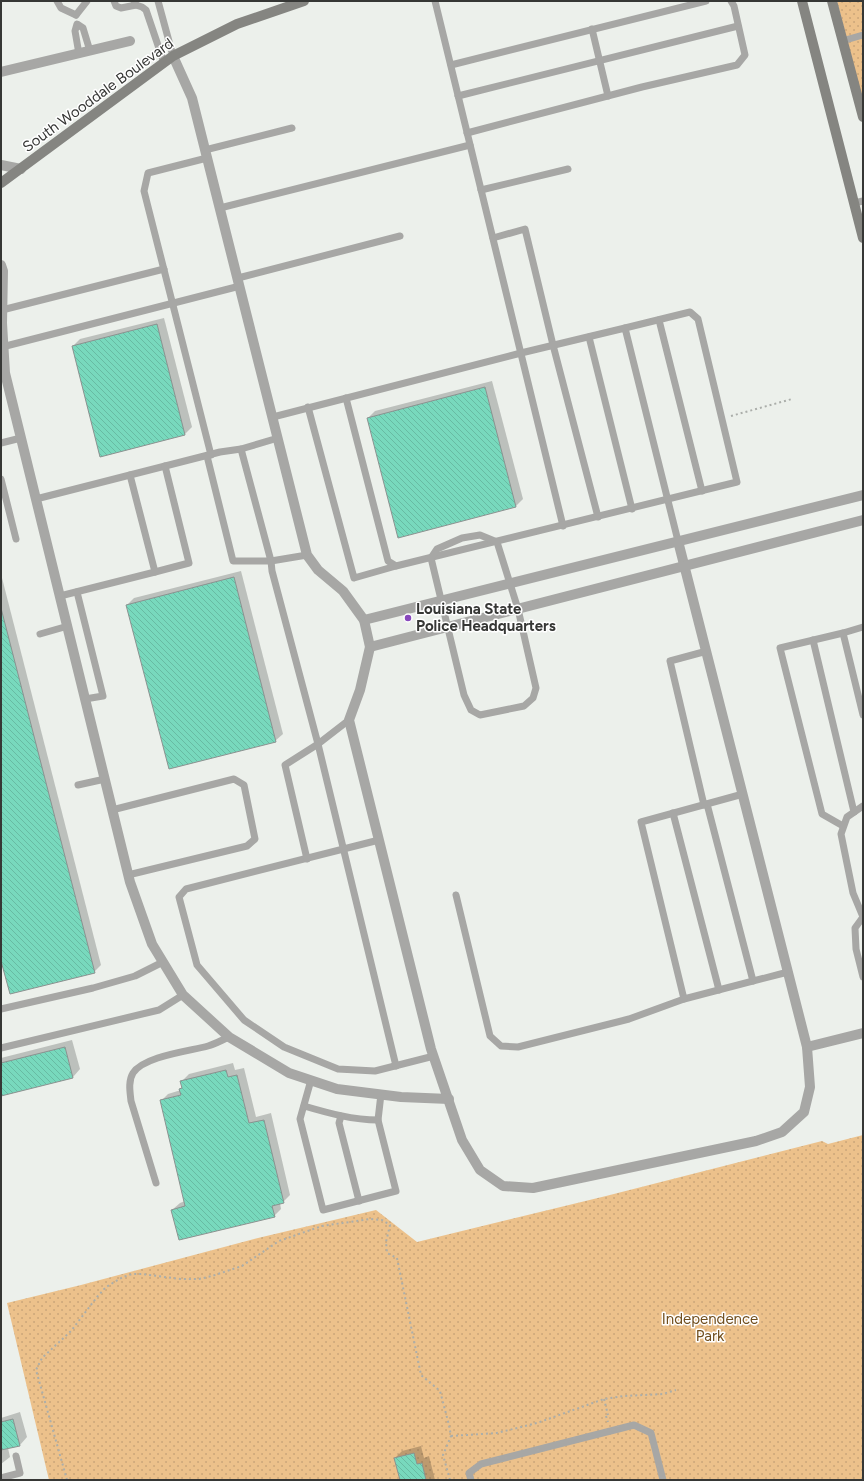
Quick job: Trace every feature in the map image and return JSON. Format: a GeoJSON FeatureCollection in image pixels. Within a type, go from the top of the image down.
{"type":"FeatureCollection","features":[{"type":"Feature","properties":{"kind":"main road","name":"South Wooddale Boulevard"},"geometry":{"type":"LineString","coordinates":[[1,183],[173,56],[237,24],[304,1]]}},
{"type":"Feature","properties":{"kind":"main road"},"geometry":{"type":"LineString","coordinates":[[802,1],[859,202],[863,238]]}},
{"type":"Feature","properties":{"kind":"main road"},"geometry":{"type":"LineString","coordinates":[[832,1],[863,117]]}},
{"type":"Feature","properties":{"kind":"street"},"geometry":{"type":"LineString","coordinates":[[1,72],[130,41]]}},
{"type":"Feature","properties":{"kind":"street"},"geometry":{"type":"LineString","coordinates":[[173,56],[192,98],[307,555],[318,570],[342,591],[364,620],[370,647],[360,690],[349,720],[434,1056],[462,1140],[480,1170],[504,1186],[533,1188],[756,1141],[782,1132],[804,1112],[810,1087],[807,1047],[678,542]]}},
{"type":"Feature","properties":{"kind":"street"},"geometry":{"type":"LineString","coordinates":[[1,165],[21,169]]}},
{"type":"Feature","properties":{"kind":"street"},"geometry":{"type":"LineString","coordinates":[[1,265],[4,271],[2,310],[3,373],[21,438],[68,626],[128,875],[152,944],[183,995],[229,1037],[288,1073],[337,1089],[401,1097],[449,1099]]}},
{"type":"Feature","properties":{"kind":"street"},"geometry":{"type":"LineString","coordinates":[[364,620],[863,495]]}},
{"type":"Feature","properties":{"kind":"street"},"geometry":{"type":"LineString","coordinates":[[370,647],[863,520]]}},
{"type":"Feature","properties":{"kind":"street"},"geometry":{"type":"LineString","coordinates":[[807,1047],[863,1033]]}},
{"type":"Feature","properties":{"kind":"lane"},"geometry":{"type":"LineString","coordinates":[[57,1],[61,8],[76,15]]}},
{"type":"Feature","properties":{"kind":"lane"},"geometry":{"type":"LineString","coordinates":[[79,54],[75,31],[77,24],[76,15],[87,1]]}},
{"type":"Feature","properties":{"kind":"lane"},"geometry":{"type":"LineString","coordinates":[[114,1],[116,6],[121,8],[135,3],[146,10],[164,63]]}},
{"type":"Feature","properties":{"kind":"lane"},"geometry":{"type":"LineString","coordinates":[[158,1],[173,56]]}},
{"type":"Feature","properties":{"kind":"lane"},"geometry":{"type":"LineString","coordinates":[[435,1],[563,526]]}},
{"type":"Feature","properties":{"kind":"lane"},"geometry":{"type":"LineString","coordinates":[[451,65],[706,1]]}},
{"type":"Feature","properties":{"kind":"lane"},"geometry":{"type":"LineString","coordinates":[[467,133],[608,96],[737,65],[745,55],[734,6],[730,1]]}},
{"type":"Feature","properties":{"kind":"lane"},"geometry":{"type":"LineString","coordinates":[[77,24],[83,28],[90,51]]}},
{"type":"Feature","properties":{"kind":"lane"},"geometry":{"type":"LineString","coordinates":[[458,96],[738,26]]}},
{"type":"Feature","properties":{"kind":"lane"},"geometry":{"type":"LineString","coordinates":[[592,29],[608,96]]}},
{"type":"Feature","properties":{"kind":"lane"},"geometry":{"type":"LineString","coordinates":[[842,41],[863,35]]}},
{"type":"Feature","properties":{"kind":"lane"},"geometry":{"type":"LineString","coordinates":[[292,128],[148,173],[144,191],[209,455],[233,560],[271,561],[307,555]]}},
{"type":"Feature","properties":{"kind":"lane"},"geometry":{"type":"LineString","coordinates":[[220,208],[470,145]]}},
{"type":"Feature","properties":{"kind":"lane"},"geometry":{"type":"LineString","coordinates":[[481,190],[568,168]]}},
{"type":"Feature","properties":{"kind":"lane"},"geometry":{"type":"LineString","coordinates":[[493,238],[525,229],[553,345],[598,517]]}},
{"type":"Feature","properties":{"kind":"lane"},"geometry":{"type":"LineString","coordinates":[[2,347],[172,303],[239,282],[400,236]]}},
{"type":"Feature","properties":{"kind":"lane"},"geometry":{"type":"LineString","coordinates":[[2,310],[164,269]]}},
{"type":"Feature","properties":{"kind":"lane"},"geometry":{"type":"LineString","coordinates":[[273,417],[521,353],[690,312],[698,319],[737,482],[396,566],[354,578],[308,408]]}},
{"type":"Feature","properties":{"kind":"lane"},"geometry":{"type":"LineString","coordinates":[[659,320],[702,491]]}},
{"type":"Feature","properties":{"kind":"lane"},"geometry":{"type":"LineString","coordinates":[[625,328],[678,542]]}},
{"type":"Feature","properties":{"kind":"lane"},"geometry":{"type":"LineString","coordinates":[[589,336],[632,508]]}},
{"type":"Feature","properties":{"kind":"lane"},"geometry":{"type":"LineString","coordinates":[[346,398],[388,561],[396,566]]}},
{"type":"Feature","properties":{"kind":"lane"},"geometry":{"type":"LineString","coordinates":[[1,443],[21,438]]}},
{"type":"Feature","properties":{"kind":"lane"},"geometry":{"type":"LineString","coordinates":[[36,499],[209,455],[241,449],[278,438]]}},
{"type":"Feature","properties":{"kind":"lane"},"geometry":{"type":"LineString","coordinates":[[241,449],[318,744],[396,1066]]}},
{"type":"Feature","properties":{"kind":"lane"},"geometry":{"type":"LineString","coordinates":[[60,596],[189,563],[165,466]]}},
{"type":"Feature","properties":{"kind":"lane"},"geometry":{"type":"LineString","coordinates":[[130,475],[155,572]]}},
{"type":"Feature","properties":{"kind":"lane"},"geometry":{"type":"LineString","coordinates":[[1,479],[16,539]]}},
{"type":"Feature","properties":{"kind":"lane"},"geometry":{"type":"LineString","coordinates":[[480,535],[497,542],[518,609],[536,688],[533,698],[524,706],[480,715],[471,710],[464,695],[431,558],[437,549],[462,538],[480,535]]}},
{"type":"Feature","properties":{"kind":"lane"},"geometry":{"type":"LineString","coordinates":[[77,592],[103,696],[85,699]]}},
{"type":"Feature","properties":{"kind":"lane"},"geometry":{"type":"LineString","coordinates":[[40,634],[68,626]]}},
{"type":"Feature","properties":{"kind":"lane"},"geometry":{"type":"LineString","coordinates":[[844,826],[822,814],[780,648],[863,628]]}},
{"type":"Feature","properties":{"kind":"lane"},"geometry":{"type":"LineString","coordinates":[[843,633],[863,715]]}},
{"type":"Feature","properties":{"kind":"lane"},"geometry":{"type":"LineString","coordinates":[[813,640],[854,812]]}},
{"type":"Feature","properties":{"kind":"lane"},"geometry":{"type":"LineString","coordinates":[[707,651],[670,661],[753,981]]}},
{"type":"Feature","properties":{"kind":"lane"},"geometry":{"type":"LineString","coordinates":[[307,859],[285,765],[318,744],[349,720]]}},
{"type":"Feature","properties":{"kind":"lane"},"geometry":{"type":"LineString","coordinates":[[78,785],[105,779]]}},
{"type":"Feature","properties":{"kind":"lane"},"geometry":{"type":"LineString","coordinates":[[112,810],[234,779],[244,785],[255,839],[247,846],[128,875]]}},
{"type":"Feature","properties":{"kind":"lane"},"geometry":{"type":"LineString","coordinates":[[684,999],[641,822],[743,794]]}},
{"type":"Feature","properties":{"kind":"lane"},"geometry":{"type":"LineString","coordinates":[[863,806],[847,817],[841,834],[853,893],[863,917],[855,928],[856,949],[863,977]]}},
{"type":"Feature","properties":{"kind":"lane"},"geometry":{"type":"LineString","coordinates":[[673,813],[719,990]]}},
{"type":"Feature","properties":{"kind":"lane"},"geometry":{"type":"LineString","coordinates":[[379,840],[186,889],[179,897],[197,965],[244,1020],[284,1047],[338,1069],[375,1071],[434,1056]]}},
{"type":"Feature","properties":{"kind":"lane"},"geometry":{"type":"LineString","coordinates":[[456,895],[490,1036],[501,1046],[518,1047],[629,1019],[684,999],[788,972]]}},
{"type":"Feature","properties":{"kind":"lane"},"geometry":{"type":"LineString","coordinates":[[1,1009],[93,988],[135,976],[164,962]]}},
{"type":"Feature","properties":{"kind":"lane"},"geometry":{"type":"LineString","coordinates":[[1,1048],[159,1010],[183,995]]}},
{"type":"Feature","properties":{"kind":"lane"},"geometry":{"type":"LineString","coordinates":[[156,1183],[131,1101],[130,1088],[133,1074],[142,1065],[155,1059],[190,1049],[209,1046],[229,1037]]}},
{"type":"Feature","properties":{"kind":"lane"},"geometry":{"type":"LineString","coordinates":[[311,1080],[300,1119],[323,1210],[396,1192],[378,1120],[381,1094]]}},
{"type":"Feature","properties":{"kind":"lane"},"geometry":{"type":"LineString","coordinates":[[304,1106],[362,1120],[378,1120]]}},
{"type":"Feature","properties":{"kind":"lane"},"geometry":{"type":"LineString","coordinates":[[341,1116],[339,1123],[359,1201]]}},
{"type":"Feature","properties":{"kind":"lane"},"geometry":{"type":"LineString","coordinates":[[471,1480],[469,1472],[481,1464],[634,1425],[651,1433],[663,1480]]}},
{"type":"Feature","properties":{"kind":"lane"},"geometry":{"type":"LineString","coordinates":[[1,1478],[20,1473],[16,1456]]}},
{"type":"Feature","properties":{"kind":"path"},"geometry":{"type":"LineString","coordinates":[[722,418],[792,399]]}},
{"type":"Feature","properties":{"kind":"path"},"geometry":{"type":"LineString","coordinates":[[67,1480],[36,1370],[42,1358],[71,1331],[106,1287],[123,1277],[132,1274],[180,1279],[199,1279],[212,1276],[242,1266],[279,1241],[322,1226],[370,1219],[382,1220],[390,1225],[386,1242],[387,1253],[397,1258],[421,1375],[440,1391],[451,1436],[443,1455],[450,1480]]}},
{"type":"Feature","properties":{"kind":"path"},"geometry":{"type":"LineString","coordinates":[[451,1436],[504,1431],[537,1423],[604,1399],[624,1396],[663,1394],[676,1390]]}},
{"type":"Feature","properties":{"kind":"path"},"geometry":{"type":"LineString","coordinates":[[604,1399],[608,1415]]}},
{"type":"Feature","properties":{"kind":"green space"},"geometry":{"type":"Polygon","coordinates":[[[837,1],[863,1],[863,103],[837,1]]]}},
{"type":"Feature","properties":{"kind":"green space","name":"Independence Park"},"geometry":{"type":"Polygon","coordinates":[[[863,1135],[863,1480],[49,1480],[7,1303],[258,1238],[376,1210],[417,1242],[822,1141],[828,1144],[863,1135]]]}},
{"type":"Feature","properties":{"kind":"building"},"geometry":{"type":"Polygon","coordinates":[[[157,324],[185,435],[100,457],[72,346],[157,324]]]}},
{"type":"Feature","properties":{"kind":"building"},"geometry":{"type":"Polygon","coordinates":[[[485,387],[516,507],[398,538],[367,418],[485,387]]]}},
{"type":"Feature","properties":{"kind":"building"},"geometry":{"type":"Polygon","coordinates":[[[234,577],[276,742],[169,769],[126,605],[234,577]]]}},
{"type":"Feature","properties":{"kind":"building"},"geometry":{"type":"Polygon","coordinates":[[[1,608],[95,973],[10,994],[1,961],[1,608]]]}},
{"type":"Feature","properties":{"kind":"building"},"geometry":{"type":"Polygon","coordinates":[[[65,1047],[73,1078],[1,1096],[1,1063],[65,1047]]]}},
{"type":"Feature","properties":{"kind":"building"},"geometry":{"type":"Polygon","coordinates":[[[226,1070],[228,1077],[237,1075],[249,1123],[264,1120],[284,1203],[272,1206],[275,1217],[179,1240],[171,1210],[185,1206],[160,1100],[181,1095],[179,1089],[182,1088],[180,1081],[226,1070]]]}},
{"type":"Feature","properties":{"kind":"building"},"geometry":{"type":"Polygon","coordinates":[[[13,1419],[20,1446],[1,1450],[1,1422],[13,1419]]]}},
{"type":"Feature","properties":{"kind":"building"},"geometry":{"type":"Polygon","coordinates":[[[414,1453],[417,1464],[422,1463],[426,1480],[400,1480],[394,1458],[414,1453]]]}},
{"type":"Feature","properties":{"kind":"place","name":"Louisiana State Police Headquarters"},"geometry":{"type":"Point","coordinates":[408,618]}}]}
